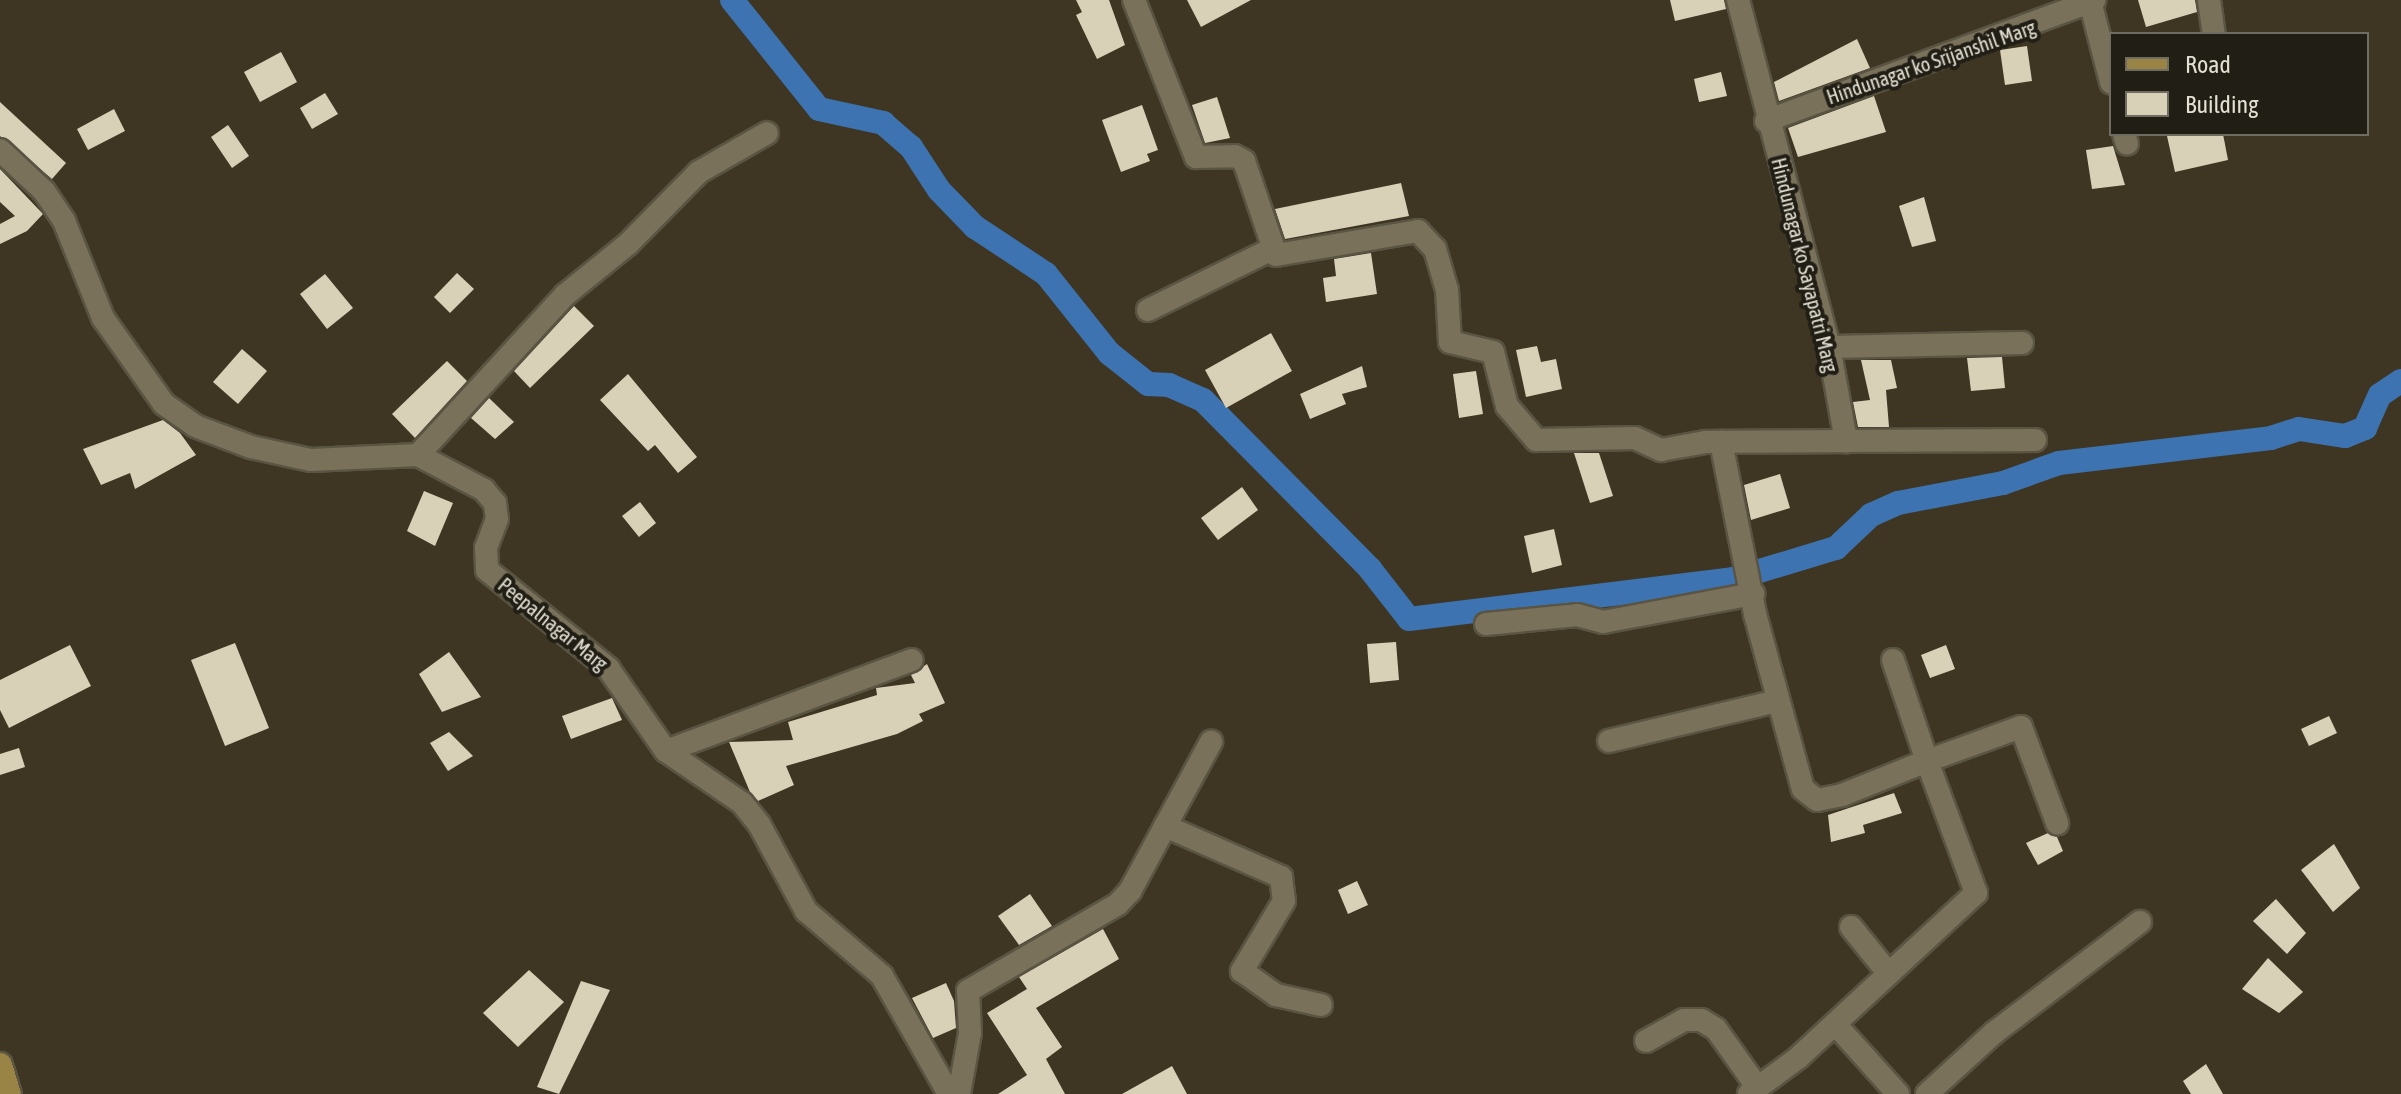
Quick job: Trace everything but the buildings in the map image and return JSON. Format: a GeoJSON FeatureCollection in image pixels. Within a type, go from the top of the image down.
{"type":"FeatureCollection","features":[{"type":"Feature","properties":{"kind":"main road"},"geometry":{"type":"LineString","coordinates":[[0,1065],[9,1094]]}},
{"type":"Feature","properties":{"kind":"street"},"geometry":{"type":"LineString","coordinates":[[1134,0],[1196,157],[1235,156],[1244,161],[1272,249],[1286,256],[1418,231],[1435,249],[1447,290],[1448,338],[1455,345],[1493,352],[1507,406],[1536,440],[1635,438],[1661,450],[1721,442],[2035,440]]}},
{"type":"Feature","properties":{"kind":"street","name":"Hindunagar ko Sayapatri Marg"},"geometry":{"type":"LineString","coordinates":[[1738,0],[1766,121],[1829,347],[1846,441]]}},
{"type":"Feature","properties":{"kind":"street"},"geometry":{"type":"LineString","coordinates":[[2209,0],[2214,32]]}},
{"type":"Feature","properties":{"kind":"street"},"geometry":{"type":"LineString","coordinates":[[2092,3],[2109,74]]}},
{"type":"Feature","properties":{"kind":"street","name":"Hindunagar ko Srijanshil Marg"},"geometry":{"type":"LineString","coordinates":[[1766,121],[2092,3]]}},
{"type":"Feature","properties":{"kind":"street"},"geometry":{"type":"LineString","coordinates":[[0,150],[44,191],[64,221],[103,318],[164,404],[195,426],[251,447],[311,460],[418,455],[565,295],[628,244],[699,172],[767,133]]}},
{"type":"Feature","properties":{"kind":"street"},"geometry":{"type":"LineString","coordinates":[[1148,310],[1272,249]]}},
{"type":"Feature","properties":{"kind":"street"},"geometry":{"type":"LineString","coordinates":[[1829,347],[2022,343]]}},
{"type":"Feature","properties":{"kind":"street"},"geometry":{"type":"LineString","coordinates":[[1721,442],[1777,701],[1803,789],[1817,800],[2021,727],[2057,823]]}},
{"type":"Feature","properties":{"kind":"street","name":"Peepalnagar Marg"},"geometry":{"type":"LineString","coordinates":[[418,455],[484,490],[495,503],[497,519],[484,561],[487,570],[608,668],[623,684],[650,734],[666,751],[742,803],[759,824],[806,911],[882,976],[949,1094]]}},
{"type":"Feature","properties":{"kind":"street"},"geometry":{"type":"LineString","coordinates":[[1486,624],[1577,615],[1603,622],[1753,591]]}},
{"type":"Feature","properties":{"kind":"street"},"geometry":{"type":"LineString","coordinates":[[666,751],[912,660]]}},
{"type":"Feature","properties":{"kind":"street"},"geometry":{"type":"LineString","coordinates":[[1646,1041],[1684,1020],[1701,1020],[1716,1029],[1754,1091],[1836,1025],[1976,893],[1893,660]]}},
{"type":"Feature","properties":{"kind":"street"},"geometry":{"type":"LineString","coordinates":[[1609,741],[1777,701]]}},
{"type":"Feature","properties":{"kind":"street"},"geometry":{"type":"LineString","coordinates":[[959,1094],[970,1033],[968,991],[1118,904],[1211,742]]}},
{"type":"Feature","properties":{"kind":"street"},"geometry":{"type":"LineString","coordinates":[[1165,826],[1281,877],[1284,901],[1242,971],[1276,995],[1321,1005]]}},
{"type":"Feature","properties":{"kind":"street"},"geometry":{"type":"LineString","coordinates":[[1927,1094],[1995,1032],[2140,922]]}},
{"type":"Feature","properties":{"kind":"street"},"geometry":{"type":"LineString","coordinates":[[1851,927],[1889,974]]}},
{"type":"Feature","properties":{"kind":"street"},"geometry":{"type":"LineString","coordinates":[[1836,1025],[1898,1094]]}},
{"type":"Feature","properties":{"kind":"waterway"},"geometry":{"type":"LineString","coordinates":[[732,0],[819,109],[883,123],[911,147],[939,190],[975,227],[1046,274],[1109,353],[1148,384],[1169,385],[1203,400],[1370,569],[1409,619],[1733,579],[1836,548],[1871,515],[1898,503],[2003,483],[2059,463],[2271,438],[2299,429],[2345,436],[2365,428],[2380,395],[2401,381]]}}]}
